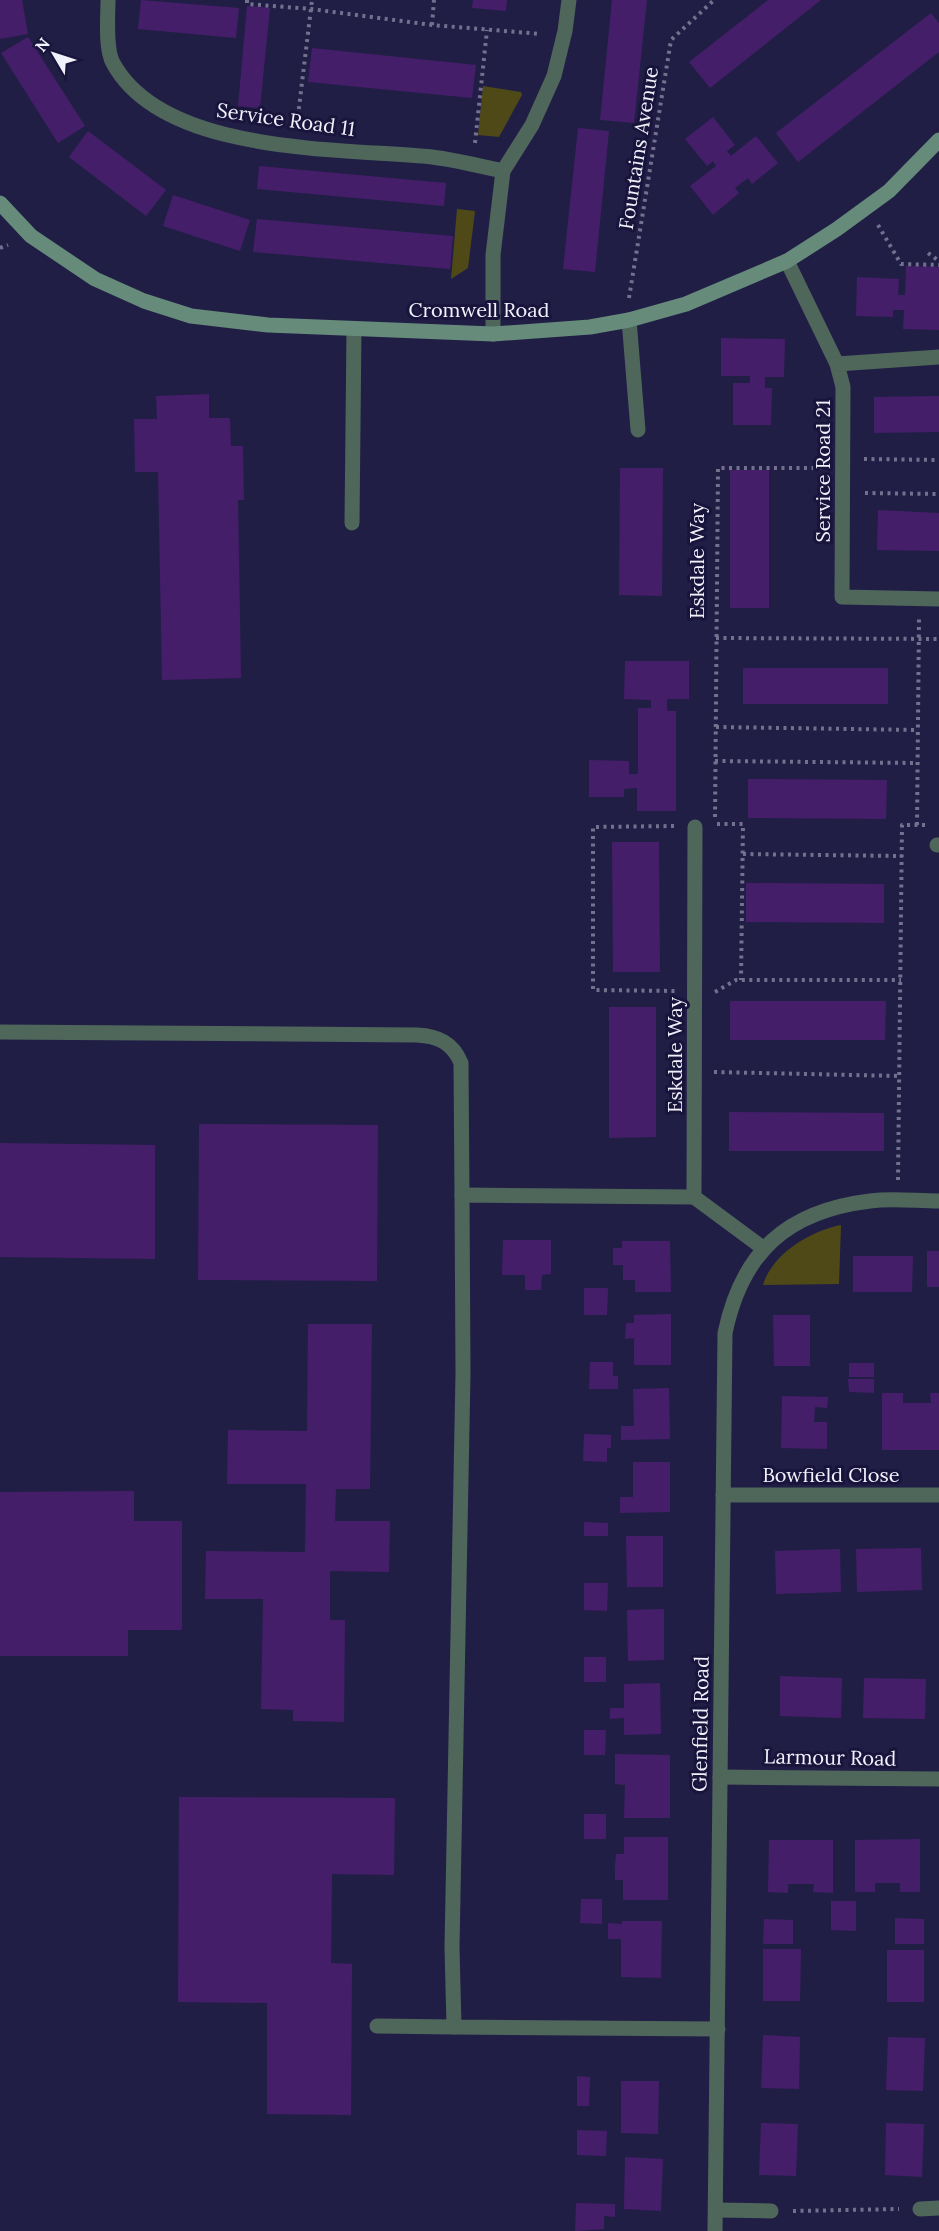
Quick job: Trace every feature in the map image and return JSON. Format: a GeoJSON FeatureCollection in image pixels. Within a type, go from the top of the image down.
{"type":"FeatureCollection","features":[{"type":"Feature","properties":{"kind":"street","name":"Service Road 11"},"geometry":{"type":"LineString","coordinates":[[108,0],[111,61],[130,88],[157,109],[197,127],[231,136],[294,145],[435,158],[503,171]]}},
{"type":"Feature","properties":{"kind":"street"},"geometry":{"type":"LineString","coordinates":[[493,334],[493,255],[503,171],[532,124],[554,76],[565,31],[568,0]]}},
{"type":"Feature","properties":{"kind":"street","name":"Cromwell Road"},"geometry":{"type":"LineString","coordinates":[[0,203],[31,236],[95,279],[144,301],[191,316],[268,325],[493,334],[590,327],[629,320],[686,304],[787,261],[837,229],[889,191],[939,140]]}},
{"type":"Feature","properties":{"kind":"street","name":"Service Road 21"},"geometry":{"type":"LineString","coordinates":[[787,261],[837,364],[843,387],[842,597],[939,598]]}},
{"type":"Feature","properties":{"kind":"street"},"geometry":{"type":"LineString","coordinates":[[629,320],[638,430]]}},
{"type":"Feature","properties":{"kind":"street"},"geometry":{"type":"LineString","coordinates":[[352,522],[354,329]]}},
{"type":"Feature","properties":{"kind":"street"},"geometry":{"type":"LineString","coordinates":[[837,364],[939,357]]}},
{"type":"Feature","properties":{"kind":"street","name":"Eskdale Way"},"geometry":{"type":"LineString","coordinates":[[694,1197],[695,826]]}},
{"type":"Feature","properties":{"kind":"street"},"geometry":{"type":"LineString","coordinates":[[0,1032],[417,1035],[439,1038],[457,1053],[461,1063],[463,1374],[453,1912],[454,2027]]}},
{"type":"Feature","properties":{"kind":"street"},"geometry":{"type":"LineString","coordinates":[[462,1195],[694,1197],[764,1248]]}},
{"type":"Feature","properties":{"kind":"street","name":"Glenfield Road"},"geometry":{"type":"LineString","coordinates":[[715,2231],[725,1333],[732,1301],[741,1280],[764,1248],[795,1223],[823,1211],[873,1200],[939,1201]]}},
{"type":"Feature","properties":{"kind":"street","name":"Bowfield Close"},"geometry":{"type":"LineString","coordinates":[[723,1495],[939,1495]]}},
{"type":"Feature","properties":{"kind":"street","name":"Larmour Road"},"geometry":{"type":"LineString","coordinates":[[720,1777],[939,1779]]}},
{"type":"Feature","properties":{"kind":"street"},"geometry":{"type":"LineString","coordinates":[[377,2026],[718,2029]]}},
{"type":"Feature","properties":{"kind":"street"},"geometry":{"type":"LineString","coordinates":[[920,2209],[939,2208]]}},
{"type":"Feature","properties":{"kind":"street"},"geometry":{"type":"LineString","coordinates":[[716,2210],[771,2211]]}},
{"type":"Feature","properties":{"kind":"path"},"geometry":{"type":"LineString","coordinates":[[247,0],[247,4],[311,9],[432,25],[542,34],[545,30]]}},
{"type":"Feature","properties":{"kind":"path"},"geometry":{"type":"LineString","coordinates":[[294,145],[312,0]]}},
{"type":"Feature","properties":{"kind":"path"},"geometry":{"type":"LineString","coordinates":[[432,25],[434,0]]}},
{"type":"Feature","properties":{"kind":"path","name":"Fountains Avenue"},"geometry":{"type":"LineString","coordinates":[[629,320],[629,294],[671,40],[714,0]]}},
{"type":"Feature","properties":{"kind":"path"},"geometry":{"type":"LineString","coordinates":[[473,165],[487,30]]}},
{"type":"Feature","properties":{"kind":"path"},"geometry":{"type":"LineString","coordinates":[[868,206],[901,264],[939,263]]}},
{"type":"Feature","properties":{"kind":"path"},"geometry":{"type":"LineString","coordinates":[[928,253],[939,263]]}},
{"type":"Feature","properties":{"kind":"path"},"geometry":{"type":"LineString","coordinates":[[843,464],[939,460]]}},
{"type":"Feature","properties":{"kind":"path","name":"Eskdale Way"},"geometry":{"type":"LineString","coordinates":[[743,854],[743,824],[715,824],[718,468],[843,464]]}},
{"type":"Feature","properties":{"kind":"path"},"geometry":{"type":"LineString","coordinates":[[843,493],[939,494]]}},
{"type":"Feature","properties":{"kind":"path"},"geometry":{"type":"LineString","coordinates":[[716,638],[939,639]]}},
{"type":"Feature","properties":{"kind":"path"},"geometry":{"type":"LineString","coordinates":[[916,825],[918,639]]}},
{"type":"Feature","properties":{"kind":"path"},"geometry":{"type":"LineString","coordinates":[[716,728],[917,730]]}},
{"type":"Feature","properties":{"kind":"path"},"geometry":{"type":"LineString","coordinates":[[715,761],[917,763]]}},
{"type":"Feature","properties":{"kind":"path"},"geometry":{"type":"LineString","coordinates":[[898,1200],[902,825],[928,825]]}},
{"type":"Feature","properties":{"kind":"path"},"geometry":{"type":"LineString","coordinates":[[695,826],[592,827],[593,990],[695,992]]}},
{"type":"Feature","properties":{"kind":"path"},"geometry":{"type":"LineString","coordinates":[[741,980],[743,854],[902,856]]}},
{"type":"Feature","properties":{"kind":"path"},"geometry":{"type":"LineString","coordinates":[[736,980],[901,980]]}},
{"type":"Feature","properties":{"kind":"path"},"geometry":{"type":"LineString","coordinates":[[694,1072],[900,1076]]}},
{"type":"Feature","properties":{"kind":"path"},"geometry":{"type":"LineString","coordinates":[[771,2211],[920,2209]]}},
{"type":"Feature","properties":{"kind":"shaded area"},"geometry":{"type":"Polygon","coordinates":[[[483,86],[521,92],[522,95],[499,137],[478,135],[483,86]]]}},
{"type":"Feature","properties":{"kind":"shaded area"},"geometry":{"type":"Polygon","coordinates":[[[457,209],[475,211],[468,268],[451,279],[457,209]]]}},
{"type":"Feature","properties":{"kind":"shaded area"},"geometry":{"type":"Polygon","coordinates":[[[841,1225],[839,1284],[763,1285],[775,1263],[783,1254],[805,1238],[841,1225]]]}},
{"type":"Feature","properties":{"kind":"building"},"geometry":{"type":"Polygon","coordinates":[[[0,0],[22,0],[28,34],[0,39],[0,0]]]}},
{"type":"Feature","properties":{"kind":"building"},"geometry":{"type":"Polygon","coordinates":[[[141,0],[239,8],[236,38],[138,29],[141,0]]]}},
{"type":"Feature","properties":{"kind":"building"},"geometry":{"type":"Polygon","coordinates":[[[473,0],[507,0],[506,11],[472,8],[473,0]]]}},
{"type":"Feature","properties":{"kind":"building"},"geometry":{"type":"Polygon","coordinates":[[[612,0],[647,0],[634,123],[600,120],[612,0]]]}},
{"type":"Feature","properties":{"kind":"building"},"geometry":{"type":"Polygon","coordinates":[[[768,0],[821,0],[710,88],[689,62],[768,0]]]}},
{"type":"Feature","properties":{"kind":"building"},"geometry":{"type":"Polygon","coordinates":[[[247,6],[270,8],[260,108],[238,106],[247,6]]]}},
{"type":"Feature","properties":{"kind":"building"},"geometry":{"type":"Polygon","coordinates":[[[931,13],[939,23],[939,52],[798,162],[776,133],[931,13]]]}},
{"type":"Feature","properties":{"kind":"building"},"geometry":{"type":"Polygon","coordinates":[[[28,37],[85,126],[58,143],[1,53],[28,37]]]}},
{"type":"Feature","properties":{"kind":"building"},"geometry":{"type":"Polygon","coordinates":[[[312,48],[476,65],[472,98],[308,82],[312,48]]]}},
{"type":"Feature","properties":{"kind":"building"},"geometry":{"type":"Polygon","coordinates":[[[713,117],[735,145],[727,151],[731,156],[756,136],[778,163],[752,184],[748,178],[735,188],[739,193],[713,215],[690,186],[716,166],[713,161],[707,166],[685,139],[713,117]]]}},
{"type":"Feature","properties":{"kind":"building"},"geometry":{"type":"Polygon","coordinates":[[[578,128],[609,131],[595,272],[563,269],[578,128]]]}},
{"type":"Feature","properties":{"kind":"building"},"geometry":{"type":"Polygon","coordinates":[[[88,131],[166,190],[146,216],[69,157],[88,131]]]}},
{"type":"Feature","properties":{"kind":"building"},"geometry":{"type":"Polygon","coordinates":[[[259,166],[446,183],[444,206],[257,189],[259,166]]]}},
{"type":"Feature","properties":{"kind":"building"},"geometry":{"type":"Polygon","coordinates":[[[173,195],[250,220],[240,251],[163,226],[173,195]]]}},
{"type":"Feature","properties":{"kind":"building"},"geometry":{"type":"Polygon","coordinates":[[[257,219],[453,236],[450,269],[253,252],[257,219]]]}},
{"type":"Feature","properties":{"kind":"building"},"geometry":{"type":"Polygon","coordinates":[[[906,266],[939,267],[939,330],[903,329],[904,310],[893,310],[893,317],[856,316],[857,277],[899,279],[898,295],[905,295],[906,266]]]}},
{"type":"Feature","properties":{"kind":"building"},"geometry":{"type":"Polygon","coordinates":[[[721,338],[785,339],[784,377],[765,377],[765,388],[772,388],[771,425],[733,425],[733,383],[750,383],[750,376],[721,376],[721,338]]]}},
{"type":"Feature","properties":{"kind":"building"},"geometry":{"type":"Polygon","coordinates":[[[209,394],[209,418],[230,418],[231,446],[243,446],[244,500],[238,500],[241,678],[162,680],[158,472],[135,472],[134,419],[157,419],[156,396],[209,394]]]}},
{"type":"Feature","properties":{"kind":"building"},"geometry":{"type":"Polygon","coordinates":[[[939,396],[939,432],[874,433],[874,397],[939,396]]]}},
{"type":"Feature","properties":{"kind":"building"},"geometry":{"type":"Polygon","coordinates":[[[620,468],[663,468],[662,596],[619,595],[620,468]]]}},
{"type":"Feature","properties":{"kind":"building"},"geometry":{"type":"Polygon","coordinates":[[[730,470],[769,470],[769,608],[730,608],[730,470]]]}},
{"type":"Feature","properties":{"kind":"building"},"geometry":{"type":"Polygon","coordinates":[[[878,510],[939,513],[939,551],[877,550],[878,510]]]}},
{"type":"Feature","properties":{"kind":"building"},"geometry":{"type":"Polygon","coordinates":[[[625,661],[689,661],[689,699],[667,699],[667,711],[676,711],[676,811],[637,811],[637,788],[624,789],[624,797],[589,797],[589,760],[629,761],[629,774],[638,774],[638,708],[651,708],[651,700],[624,699],[625,661]]]}},
{"type":"Feature","properties":{"kind":"building"},"geometry":{"type":"Polygon","coordinates":[[[743,668],[888,668],[888,704],[743,704],[743,668]]]}},
{"type":"Feature","properties":{"kind":"building"},"geometry":{"type":"Polygon","coordinates":[[[748,779],[887,780],[886,819],[748,818],[748,779]]]}},
{"type":"Feature","properties":{"kind":"building"},"geometry":{"type":"Polygon","coordinates":[[[612,842],[659,842],[660,972],[613,972],[612,842]]]}},
{"type":"Feature","properties":{"kind":"building"},"geometry":{"type":"Polygon","coordinates":[[[746,883],[884,884],[884,923],[746,922],[746,883]]]}},
{"type":"Feature","properties":{"kind":"building"},"geometry":{"type":"Polygon","coordinates":[[[730,1001],[886,1001],[885,1040],[730,1040],[730,1001]]]}},
{"type":"Feature","properties":{"kind":"building"},"geometry":{"type":"Polygon","coordinates":[[[609,1007],[656,1007],[656,1137],[609,1138],[609,1007]]]}},
{"type":"Feature","properties":{"kind":"building"},"geometry":{"type":"Polygon","coordinates":[[[729,1112],[884,1113],[884,1151],[729,1151],[729,1112]]]}},
{"type":"Feature","properties":{"kind":"building"},"geometry":{"type":"Polygon","coordinates":[[[199,1124],[378,1125],[377,1281],[198,1280],[199,1124]]]}},
{"type":"Feature","properties":{"kind":"building"},"geometry":{"type":"Polygon","coordinates":[[[0,1143],[155,1145],[155,1259],[0,1257],[0,1143]]]}},
{"type":"Feature","properties":{"kind":"building"},"geometry":{"type":"Polygon","coordinates":[[[503,1240],[551,1240],[551,1274],[542,1275],[541,1290],[525,1290],[525,1275],[502,1275],[503,1240]]]}},
{"type":"Feature","properties":{"kind":"building"},"geometry":{"type":"Polygon","coordinates":[[[622,1241],[670,1241],[671,1292],[635,1292],[635,1280],[623,1280],[623,1265],[613,1265],[613,1248],[622,1248],[622,1241]]]}},
{"type":"Feature","properties":{"kind":"building"},"geometry":{"type":"Polygon","coordinates":[[[927,1251],[939,1251],[939,1287],[927,1287],[927,1251]]]}},
{"type":"Feature","properties":{"kind":"building"},"geometry":{"type":"Polygon","coordinates":[[[853,1256],[913,1256],[912,1292],[853,1292],[853,1256]]]}},
{"type":"Feature","properties":{"kind":"building"},"geometry":{"type":"Polygon","coordinates":[[[584,1288],[608,1288],[607,1315],[584,1315],[584,1288]]]}},
{"type":"Feature","properties":{"kind":"building"},"geometry":{"type":"Polygon","coordinates":[[[671,1314],[671,1365],[634,1365],[634,1338],[625,1339],[626,1323],[634,1323],[634,1315],[671,1314]]]}},
{"type":"Feature","properties":{"kind":"building"},"geometry":{"type":"Polygon","coordinates":[[[773,1315],[810,1315],[810,1366],[774,1366],[773,1315]]]}},
{"type":"Feature","properties":{"kind":"building"},"geometry":{"type":"Polygon","coordinates":[[[308,1324],[372,1324],[370,1489],[336,1489],[335,1521],[390,1521],[389,1572],[330,1571],[330,1620],[345,1620],[344,1722],[293,1721],[293,1710],[261,1709],[263,1599],[205,1599],[206,1551],[305,1552],[306,1484],[227,1484],[228,1430],[307,1431],[308,1324]]]}},
{"type":"Feature","properties":{"kind":"building"},"geometry":{"type":"Polygon","coordinates":[[[590,1362],[613,1362],[613,1376],[618,1376],[618,1389],[589,1389],[590,1362]]]}},
{"type":"Feature","properties":{"kind":"building"},"geometry":{"type":"Polygon","coordinates":[[[849,1363],[874,1363],[874,1377],[849,1377],[849,1363]]]}},
{"type":"Feature","properties":{"kind":"building"},"geometry":{"type":"Polygon","coordinates":[[[848,1379],[874,1379],[874,1393],[849,1392],[848,1379]]]}},
{"type":"Feature","properties":{"kind":"building"},"geometry":{"type":"Polygon","coordinates":[[[669,1388],[670,1439],[621,1440],[621,1426],[634,1426],[633,1389],[669,1388]]]}},
{"type":"Feature","properties":{"kind":"building"},"geometry":{"type":"Polygon","coordinates":[[[882,1393],[903,1393],[903,1403],[931,1403],[930,1393],[939,1393],[939,1450],[882,1450],[882,1393]]]}},
{"type":"Feature","properties":{"kind":"building"},"geometry":{"type":"Polygon","coordinates":[[[782,1396],[828,1397],[827,1408],[815,1407],[814,1422],[827,1422],[827,1449],[781,1448],[782,1396]]]}},
{"type":"Feature","properties":{"kind":"building"},"geometry":{"type":"Polygon","coordinates":[[[584,1434],[611,1435],[611,1448],[607,1448],[607,1462],[583,1461],[584,1434]]]}},
{"type":"Feature","properties":{"kind":"building"},"geometry":{"type":"Polygon","coordinates":[[[633,1462],[670,1462],[670,1512],[620,1513],[620,1497],[633,1497],[633,1462]]]}},
{"type":"Feature","properties":{"kind":"building"},"geometry":{"type":"Polygon","coordinates":[[[134,1491],[134,1521],[182,1521],[182,1630],[128,1630],[128,1656],[0,1656],[0,1492],[134,1491]]]}},
{"type":"Feature","properties":{"kind":"building"},"geometry":{"type":"Polygon","coordinates":[[[584,1522],[608,1523],[608,1536],[584,1536],[584,1522]]]}},
{"type":"Feature","properties":{"kind":"building"},"geometry":{"type":"Polygon","coordinates":[[[626,1536],[663,1536],[663,1587],[627,1587],[626,1536]]]}},
{"type":"Feature","properties":{"kind":"building"},"geometry":{"type":"Polygon","coordinates":[[[921,1548],[922,1590],[857,1592],[856,1549],[921,1548]]]}},
{"type":"Feature","properties":{"kind":"building"},"geometry":{"type":"Polygon","coordinates":[[[840,1549],[841,1592],[776,1594],[775,1551],[840,1549]]]}},
{"type":"Feature","properties":{"kind":"building"},"geometry":{"type":"Polygon","coordinates":[[[584,1583],[608,1583],[607,1611],[584,1610],[584,1583]]]}},
{"type":"Feature","properties":{"kind":"building"},"geometry":{"type":"Polygon","coordinates":[[[664,1609],[664,1660],[628,1661],[627,1610],[664,1609]]]}},
{"type":"Feature","properties":{"kind":"building"},"geometry":{"type":"Polygon","coordinates":[[[584,1657],[606,1657],[606,1682],[584,1682],[584,1657]]]}},
{"type":"Feature","properties":{"kind":"building"},"geometry":{"type":"Polygon","coordinates":[[[780,1676],[842,1678],[841,1718],[780,1716],[780,1676]]]}},
{"type":"Feature","properties":{"kind":"building"},"geometry":{"type":"Polygon","coordinates":[[[864,1678],[926,1679],[925,1719],[863,1718],[864,1678]]]}},
{"type":"Feature","properties":{"kind":"building"},"geometry":{"type":"Polygon","coordinates":[[[660,1683],[661,1734],[624,1735],[624,1718],[610,1719],[610,1708],[624,1708],[624,1684],[660,1683]]]}},
{"type":"Feature","properties":{"kind":"building"},"geometry":{"type":"Polygon","coordinates":[[[584,1730],[606,1730],[605,1755],[584,1755],[584,1730]]]}},
{"type":"Feature","properties":{"kind":"building"},"geometry":{"type":"Polygon","coordinates":[[[615,1754],[670,1755],[670,1818],[624,1818],[625,1785],[615,1784],[615,1754]]]}},
{"type":"Feature","properties":{"kind":"building"},"geometry":{"type":"Polygon","coordinates":[[[179,1797],[395,1798],[394,1875],[332,1874],[331,1963],[352,1964],[351,2115],[267,2114],[267,2003],[178,2002],[179,1797]]]}},
{"type":"Feature","properties":{"kind":"building"},"geometry":{"type":"Polygon","coordinates":[[[584,1814],[606,1814],[606,1839],[584,1839],[584,1814]]]}},
{"type":"Feature","properties":{"kind":"building"},"geometry":{"type":"Polygon","coordinates":[[[624,1837],[668,1837],[668,1900],[623,1900],[623,1880],[615,1880],[615,1867],[616,1854],[624,1854],[624,1837]]]}},
{"type":"Feature","properties":{"kind":"building"},"geometry":{"type":"Polygon","coordinates":[[[920,1839],[920,1892],[900,1892],[900,1883],[875,1883],[875,1892],[855,1892],[855,1840],[920,1839]]]}},
{"type":"Feature","properties":{"kind":"building"},"geometry":{"type":"Polygon","coordinates":[[[769,1840],[833,1840],[833,1893],[813,1892],[814,1884],[788,1884],[788,1893],[768,1892],[769,1840]]]}},
{"type":"Feature","properties":{"kind":"building"},"geometry":{"type":"Polygon","coordinates":[[[581,1899],[602,1899],[602,1924],[580,1923],[581,1899]]]}},
{"type":"Feature","properties":{"kind":"building"},"geometry":{"type":"Polygon","coordinates":[[[831,1901],[856,1901],[856,1931],[831,1930],[831,1901]]]}},
{"type":"Feature","properties":{"kind":"building"},"geometry":{"type":"Polygon","coordinates":[[[895,1918],[924,1919],[924,1944],[895,1944],[895,1918]]]}},
{"type":"Feature","properties":{"kind":"building"},"geometry":{"type":"Polygon","coordinates":[[[764,1919],[793,1920],[793,1944],[763,1944],[764,1919]]]}},
{"type":"Feature","properties":{"kind":"building"},"geometry":{"type":"Polygon","coordinates":[[[622,1921],[662,1921],[661,1978],[621,1977],[621,1939],[608,1939],[608,1923],[622,1924],[622,1921]]]}},
{"type":"Feature","properties":{"kind":"building"},"geometry":{"type":"Polygon","coordinates":[[[763,1949],[801,1949],[800,2001],[763,2001],[763,1949]]]}},
{"type":"Feature","properties":{"kind":"building"},"geometry":{"type":"Polygon","coordinates":[[[887,1950],[924,1950],[924,2002],[887,2002],[887,1950]]]}},
{"type":"Feature","properties":{"kind":"building"},"geometry":{"type":"Polygon","coordinates":[[[763,2035],[800,2037],[799,2089],[761,2088],[763,2035]]]}},
{"type":"Feature","properties":{"kind":"building"},"geometry":{"type":"Polygon","coordinates":[[[888,2037],[925,2038],[923,2091],[886,2090],[888,2037]]]}},
{"type":"Feature","properties":{"kind":"building"},"geometry":{"type":"Polygon","coordinates":[[[577,2076],[590,2077],[589,2106],[577,2106],[577,2076]]]}},
{"type":"Feature","properties":{"kind":"building"},"geometry":{"type":"Polygon","coordinates":[[[621,2081],[659,2081],[658,2134],[621,2133],[621,2081]]]}},
{"type":"Feature","properties":{"kind":"building"},"geometry":{"type":"Polygon","coordinates":[[[761,2123],[798,2124],[796,2176],[759,2175],[761,2123]]]}},
{"type":"Feature","properties":{"kind":"building"},"geometry":{"type":"Polygon","coordinates":[[[886,2123],[924,2124],[922,2177],[885,2175],[886,2123]]]}},
{"type":"Feature","properties":{"kind":"building"},"geometry":{"type":"Polygon","coordinates":[[[577,2130],[607,2131],[606,2156],[577,2155],[577,2130]]]}},
{"type":"Feature","properties":{"kind":"building"},"geometry":{"type":"Polygon","coordinates":[[[625,2157],[663,2159],[661,2211],[624,2209],[625,2157]]]}},
{"type":"Feature","properties":{"kind":"building"},"geometry":{"type":"Polygon","coordinates":[[[576,2203],[615,2204],[615,2217],[604,2216],[604,2229],[575,2231],[576,2203]]]}}]}
